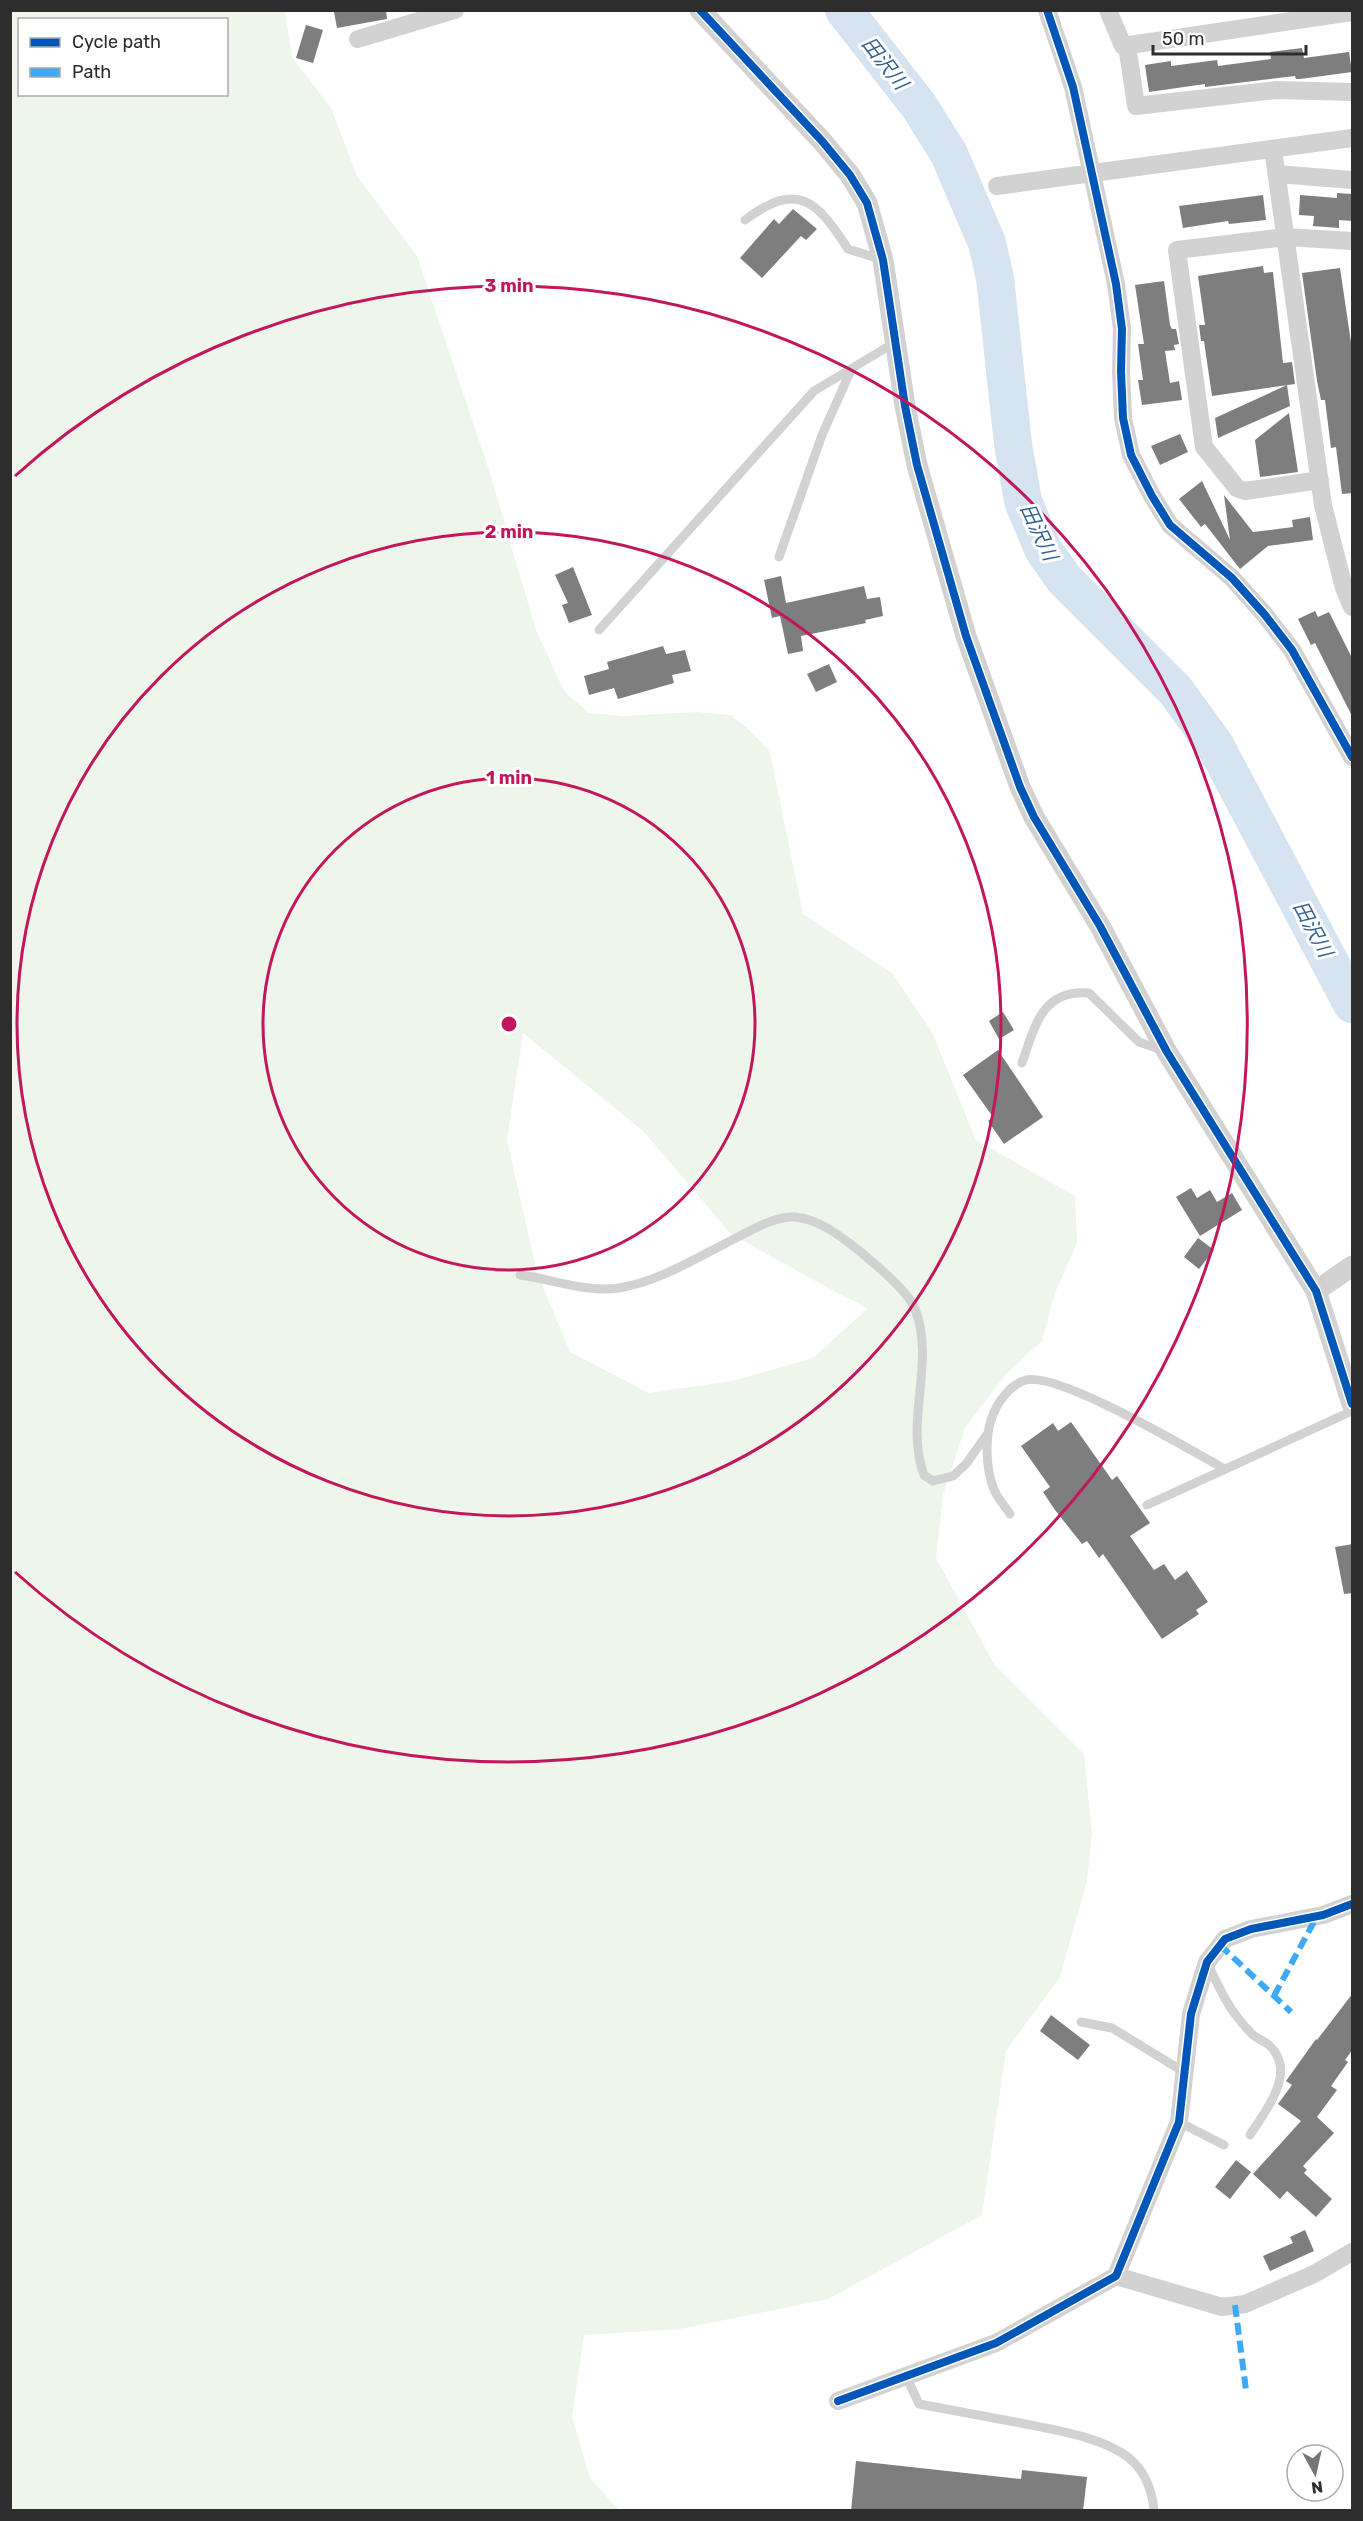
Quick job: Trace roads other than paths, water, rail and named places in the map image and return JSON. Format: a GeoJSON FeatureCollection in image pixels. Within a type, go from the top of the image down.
{"type":"FeatureCollection","features":[{"type":"Feature","properties":{"kind":"street"},"geometry":{"type":"LineString","coordinates":[[358,39],[455,10]]}},
{"type":"Feature","properties":{"kind":"street"},"geometry":{"type":"LineString","coordinates":[[700,10],[822,141],[850,175],[867,203],[883,260],[905,406],[917,465],[966,636],[1001,739],[1034,817],[1100,926],[1167,1052],[1316,1291],[1353,1404]]}},
{"type":"Feature","properties":{"kind":"street"},"geometry":{"type":"LineString","coordinates":[[1047,10],[1073,87],[1116,284],[1122,329],[1120,371],[1123,418],[1131,455],[1170,525],[1232,578],[1292,650],[1353,757]]}},
{"type":"Feature","properties":{"kind":"street"},"geometry":{"type":"LineString","coordinates":[[1108,10],[1123,46],[1311,14],[1353,12]]}},
{"type":"Feature","properties":{"kind":"street"},"geometry":{"type":"LineString","coordinates":[[1127,45],[1137,106],[1276,90],[1353,92]]}},
{"type":"Feature","properties":{"kind":"street"},"geometry":{"type":"LineString","coordinates":[[997,186],[1353,138]]}},
{"type":"Feature","properties":{"kind":"street"},"geometry":{"type":"LineString","coordinates":[[1273,149],[1320,480],[1334,551],[1344,588],[1353,607]]}},
{"type":"Feature","properties":{"kind":"street"},"geometry":{"type":"LineString","coordinates":[[1277,174],[1353,180]]}},
{"type":"Feature","properties":{"kind":"street"},"geometry":{"type":"LineString","coordinates":[[1320,480],[1245,491],[1237,488],[1204,447],[1177,250],[1286,237],[1353,241]]}},
{"type":"Feature","properties":{"kind":"street"},"geometry":{"type":"LineString","coordinates":[[1316,1291],[1353,1266]]}},
{"type":"Feature","properties":{"kind":"street"},"geometry":{"type":"LineString","coordinates":[[838,2401],[996,2343],[1116,2276],[1179,2122],[1191,2014],[1207,1962],[1225,1939],[1251,1929],[1323,1915],[1353,1904]]}},
{"type":"Feature","properties":{"kind":"street"},"geometry":{"type":"LineString","coordinates":[[1116,2276],[1222,2307],[1245,2304],[1314,2274],[1353,2252]]}},
{"type":"Feature","properties":{"kind":"lane"},"geometry":{"type":"LineString","coordinates":[[745,220],[764,206],[796,198],[809,202],[830,221],[848,249],[883,260]]}},
{"type":"Feature","properties":{"kind":"lane"},"geometry":{"type":"LineString","coordinates":[[599,630],[814,391],[896,342]]}},
{"type":"Feature","properties":{"kind":"lane"},"geometry":{"type":"LineString","coordinates":[[779,557],[822,435],[851,370]]}},
{"type":"Feature","properties":{"kind":"lane"},"geometry":{"type":"LineString","coordinates":[[1022,1063],[1038,1018],[1060,996],[1074,992],[1089,993],[1139,1042],[1167,1052]]}},
{"type":"Feature","properties":{"kind":"lane"},"geometry":{"type":"LineString","coordinates":[[520,1275],[544,1278],[571,1286],[618,1288],[656,1277],[771,1221],[794,1217],[818,1223],[846,1241],[884,1272],[914,1306],[921,1328],[922,1363],[918,1402],[918,1452],[924,1475],[933,1480],[953,1476],[966,1464],[988,1433]]}},
{"type":"Feature","properties":{"kind":"lane"},"geometry":{"type":"LineString","coordinates":[[1010,1514],[993,1489],[988,1454],[988,1433],[992,1417],[999,1404],[1017,1383],[1029,1379],[1053,1382],[1111,1407],[1225,1469]]}},
{"type":"Feature","properties":{"kind":"lane"},"geometry":{"type":"LineString","coordinates":[[1147,1505],[1353,1411]]}},
{"type":"Feature","properties":{"kind":"lane"},"geometry":{"type":"LineString","coordinates":[[1207,1962],[1233,2012],[1253,2034],[1268,2043],[1278,2054],[1281,2065],[1282,2078],[1276,2093],[1250,2135]]}},
{"type":"Feature","properties":{"kind":"lane"},"geometry":{"type":"LineString","coordinates":[[1081,2022],[1112,2028],[1184,2072]]}},
{"type":"Feature","properties":{"kind":"lane"},"geometry":{"type":"LineString","coordinates":[[1179,2122],[1224,2145]]}},
{"type":"Feature","properties":{"kind":"lane"},"geometry":{"type":"LineString","coordinates":[[906,2376],[919,2404],[1058,2431],[1104,2445],[1129,2458],[1142,2473],[1152,2491],[1154,2511]]}},
{"type":"Feature","properties":{"kind":"waterway","name":"田沢川"},"geometry":{"type":"LineString","coordinates":[[844,10],[919,106],[949,154],[987,243],[995,278],[1013,444],[1023,501],[1043,549],[1064,579],[1175,690],[1215,745],[1352,1004]]}}]}
